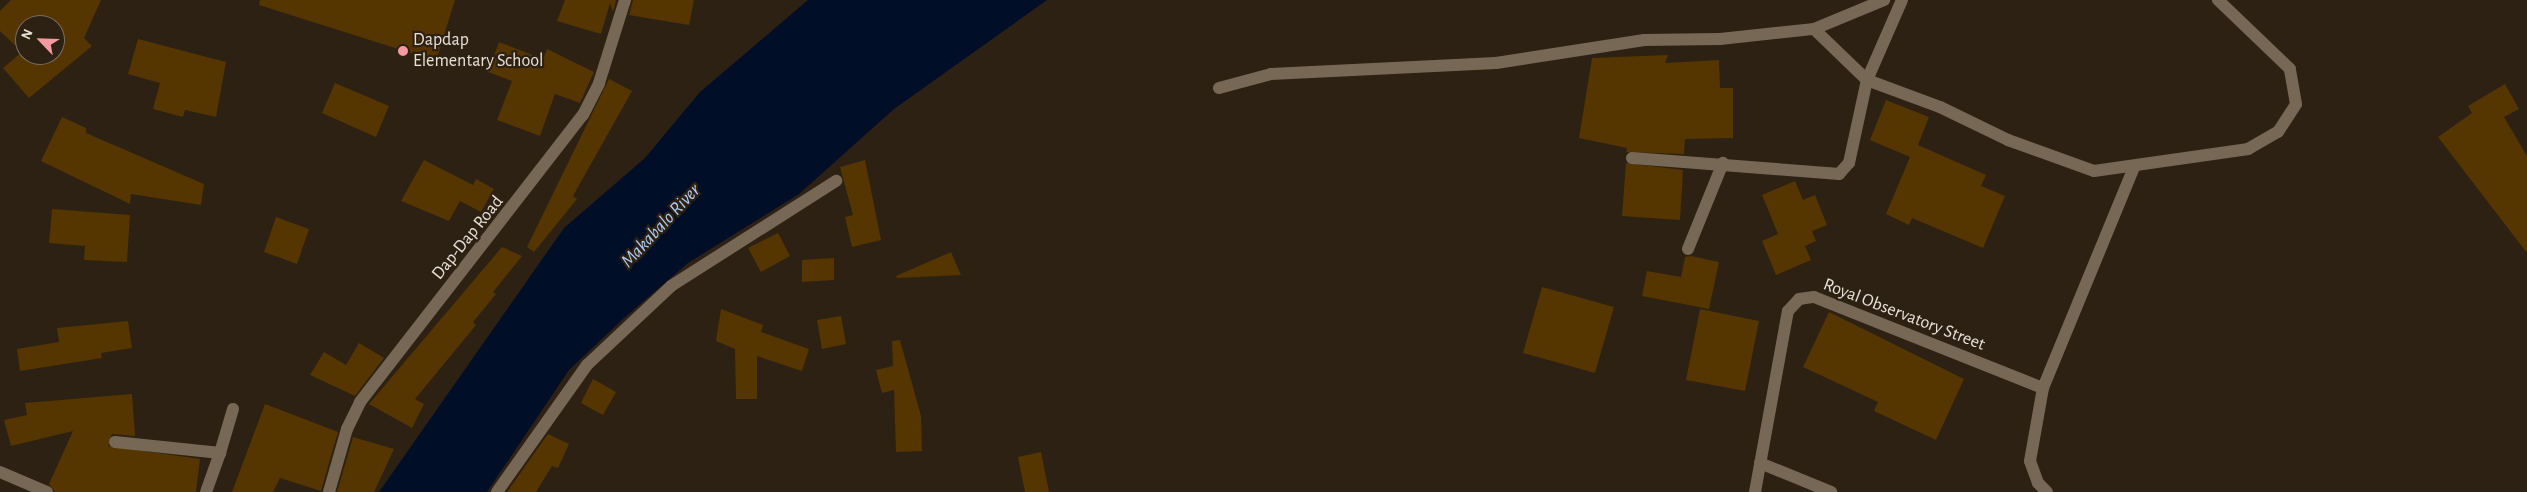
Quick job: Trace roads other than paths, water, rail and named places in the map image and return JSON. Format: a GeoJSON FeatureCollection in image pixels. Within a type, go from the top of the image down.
{"type":"FeatureCollection","features":[{"type":"Feature","properties":{"kind":"street","name":"Dap-Dap Road"},"geometry":{"type":"LineString","coordinates":[[329,492],[347,429],[360,402],[524,196],[583,115],[599,83],[625,0]]}},
{"type":"Feature","properties":{"kind":"street"},"geometry":{"type":"LineString","coordinates":[[1219,88],[1271,74],[1496,63],[1644,40],[1720,39],[1814,29],[1884,0]]}},
{"type":"Feature","properties":{"kind":"street"},"geometry":{"type":"LineString","coordinates":[[1632,158],[1723,163],[1839,174],[1849,163],[1867,80],[1902,0]]}},
{"type":"Feature","properties":{"kind":"street"},"geometry":{"type":"LineString","coordinates":[[1814,29],[1867,80],[2064,161],[2094,171],[2134,167],[2248,149],[2278,132],[2296,104],[2290,69],[2218,0]]}},
{"type":"Feature","properties":{"kind":"street"},"geometry":{"type":"LineString","coordinates":[[1688,249],[1723,163]]}},
{"type":"Feature","properties":{"kind":"street"},"geometry":{"type":"LineString","coordinates":[[2047,492],[2038,482],[2030,461],[2043,388],[2134,167]]}},
{"type":"Feature","properties":{"kind":"street"},"geometry":{"type":"LineString","coordinates":[[496,492],[587,365],[664,292],[836,181]]}},
{"type":"Feature","properties":{"kind":"street","name":"Royal Observatory Street"},"geometry":{"type":"LineString","coordinates":[[1755,492],[1788,311],[1799,300],[1814,297],[2043,388]]}},
{"type":"Feature","properties":{"kind":"street"},"geometry":{"type":"LineString","coordinates":[[206,492],[233,409]]}},
{"type":"Feature","properties":{"kind":"street"},"geometry":{"type":"LineString","coordinates":[[115,442],[220,453]]}},
{"type":"Feature","properties":{"kind":"street"},"geometry":{"type":"LineString","coordinates":[[1760,463],[1832,492]]}},
{"type":"Feature","properties":{"kind":"street"},"geometry":{"type":"LineString","coordinates":[[0,472],[47,492]]}},
{"type":"Feature","properties":{"kind":"water","name":"Makabalo River"},"geometry":{"type":"Polygon","coordinates":[[[808,0],[1047,0],[894,109],[799,194],[688,263],[624,318],[569,370],[487,492],[379,492],[564,228],[645,158],[700,92],[808,0]]]}},
{"type":"Feature","properties":{"kind":"place","name":"Dapdap Elementary School"},"geometry":{"type":"Point","coordinates":[403,51]}}]}
